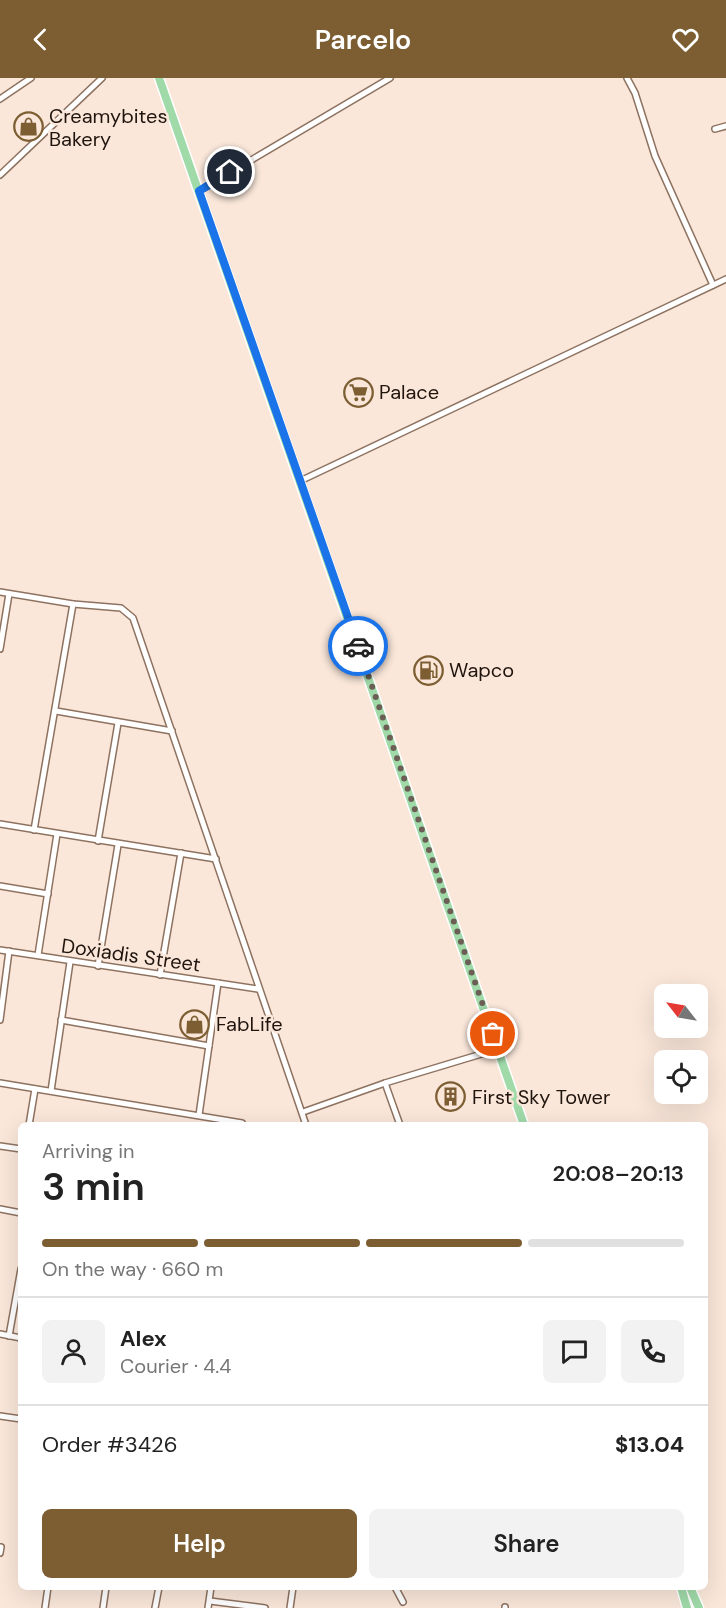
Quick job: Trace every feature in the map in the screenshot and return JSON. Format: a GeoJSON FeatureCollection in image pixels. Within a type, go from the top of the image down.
{"type":"FeatureCollection","features":[{"type":"Feature","properties":{"kind":"highway"},"geometry":{"type":"LineString","coordinates":[[159,78],[523,1122]]}},
{"type":"Feature","properties":{"kind":"highway"},"geometry":{"type":"LineString","coordinates":[[682,1590],[687,1608]]}},
{"type":"Feature","properties":{"kind":"highway"},"geometry":{"type":"LineString","coordinates":[[691,1590],[699,1608]]}},
{"type":"Feature","properties":{"kind":"street"},"geometry":{"type":"LineString","coordinates":[[0,99],[31,78]]}},
{"type":"Feature","properties":{"kind":"street"},"geometry":{"type":"LineString","coordinates":[[0,175],[101,78]]}},
{"type":"Feature","properties":{"kind":"street"},"geometry":{"type":"LineString","coordinates":[[199,191],[390,78]]}},
{"type":"Feature","properties":{"kind":"street"},"geometry":{"type":"LineString","coordinates":[[627,78],[635,93],[655,156],[700,261],[713,285]]}},
{"type":"Feature","properties":{"kind":"street"},"geometry":{"type":"LineString","coordinates":[[715,129],[726,126]]}},
{"type":"Feature","properties":{"kind":"street"},"geometry":{"type":"LineString","coordinates":[[300,481],[726,279]]}},
{"type":"Feature","properties":{"kind":"street"},"geometry":{"type":"LineString","coordinates":[[0,592],[73,604],[121,608],[130,614],[305,1122]]}},
{"type":"Feature","properties":{"kind":"street"},"geometry":{"type":"LineString","coordinates":[[0,649],[9,594]]}},
{"type":"Feature","properties":{"kind":"street"},"geometry":{"type":"LineString","coordinates":[[34,830],[73,604]]}},
{"type":"Feature","properties":{"kind":"street"},"geometry":{"type":"LineString","coordinates":[[56,711],[172,731]]}},
{"type":"Feature","properties":{"kind":"street"},"geometry":{"type":"LineString","coordinates":[[98,841],[118,723]]}},
{"type":"Feature","properties":{"kind":"street"},"geometry":{"type":"LineString","coordinates":[[0,824],[118,845],[216,859]]}},
{"type":"Feature","properties":{"kind":"street"},"geometry":{"type":"LineString","coordinates":[[38,956],[57,834]]}},
{"type":"Feature","properties":{"kind":"street"},"geometry":{"type":"LineString","coordinates":[[98,966],[118,845]]}},
{"type":"Feature","properties":{"kind":"street"},"geometry":{"type":"LineString","coordinates":[[160,975],[181,853]]}},
{"type":"Feature","properties":{"kind":"street"},"geometry":{"type":"LineString","coordinates":[[0,885],[48,894]]}},
{"type":"Feature","properties":{"kind":"street","name":"Doxiadis Street"},"geometry":{"type":"LineString","coordinates":[[0,950],[258,989]]}},
{"type":"Feature","properties":{"kind":"street"},"geometry":{"type":"LineString","coordinates":[[0,1020],[9,951]]}},
{"type":"Feature","properties":{"kind":"street"},"geometry":{"type":"LineString","coordinates":[[51,1091],[70,962]]}},
{"type":"Feature","properties":{"kind":"street"},"geometry":{"type":"LineString","coordinates":[[199,1115],[218,982]]}},
{"type":"Feature","properties":{"kind":"street"},"geometry":{"type":"LineString","coordinates":[[61,1020],[209,1046]]}},
{"type":"Feature","properties":{"kind":"street"},"geometry":{"type":"LineString","coordinates":[[303,1112],[384,1083],[498,1049]]}},
{"type":"Feature","properties":{"kind":"street"},"geometry":{"type":"LineString","coordinates":[[0,1083],[237,1122]]}},
{"type":"Feature","properties":{"kind":"street"},"geometry":{"type":"LineString","coordinates":[[384,1083],[399,1122]]}},
{"type":"Feature","properties":{"kind":"street"},"geometry":{"type":"LineString","coordinates":[[30,1122],[35,1089]]}},
{"type":"Feature","properties":{"kind":"street"},"geometry":{"type":"LineString","coordinates":[[0,1146],[18,1149]]}},
{"type":"Feature","properties":{"kind":"street"},"geometry":{"type":"LineString","coordinates":[[0,1209],[18,1212]]}},
{"type":"Feature","properties":{"kind":"street"},"geometry":{"type":"LineString","coordinates":[[9,1336],[18,1286]]}},
{"type":"Feature","properties":{"kind":"street"},"geometry":{"type":"LineString","coordinates":[[0,1334],[18,1338]]}},
{"type":"Feature","properties":{"kind":"street"},"geometry":{"type":"LineString","coordinates":[[0,1416],[18,1419]]}},
{"type":"Feature","properties":{"kind":"street"},"geometry":{"type":"LineString","coordinates":[[45,1608],[48,1590]]}},
{"type":"Feature","properties":{"kind":"street"},"geometry":{"type":"LineString","coordinates":[[103,1608],[106,1590]]}},
{"type":"Feature","properties":{"kind":"street"},"geometry":{"type":"LineString","coordinates":[[155,1608],[158,1590]]}},
{"type":"Feature","properties":{"kind":"street"},"geometry":{"type":"LineString","coordinates":[[208,1608],[211,1590]]}},
{"type":"Feature","properties":{"kind":"street"},"geometry":{"type":"LineString","coordinates":[[290,1608],[293,1590]]}},
{"type":"Feature","properties":{"kind":"street"},"geometry":{"type":"LineString","coordinates":[[397,1590],[403,1602]]}},
{"type":"Feature","properties":{"kind":"street"},"geometry":{"type":"LineString","coordinates":[[210,1600],[265,1608]]}},
{"type":"Feature","properties":{"kind":"way so far"},"geometry":{"type":"LineString","coordinates":[[358,646],[493,1034]]}},
{"type":"Feature","properties":{"kind":"place","name":"Creamybites Bakery"},"geometry":{"type":"Point","coordinates":[28,127]}},
{"type":"Feature","properties":{"kind":"place","name":"Palace"},"geometry":{"type":"Point","coordinates":[358,392]}},
{"type":"Feature","properties":{"kind":"place","name":"Wapco"},"geometry":{"type":"Point","coordinates":[428,670]}},
{"type":"Feature","properties":{"kind":"place","name":"FabLife"},"geometry":{"type":"Point","coordinates":[195,1024]}},
{"type":"Feature","properties":{"kind":"place","name":"First Sky Tower"},"geometry":{"type":"Point","coordinates":[451,1097]}},
{"type":"Feature","properties":{"kind":"route"},"geometry":{"type":"LineString","coordinates":[[230,172],[199,191],[358,646]]}}]}
